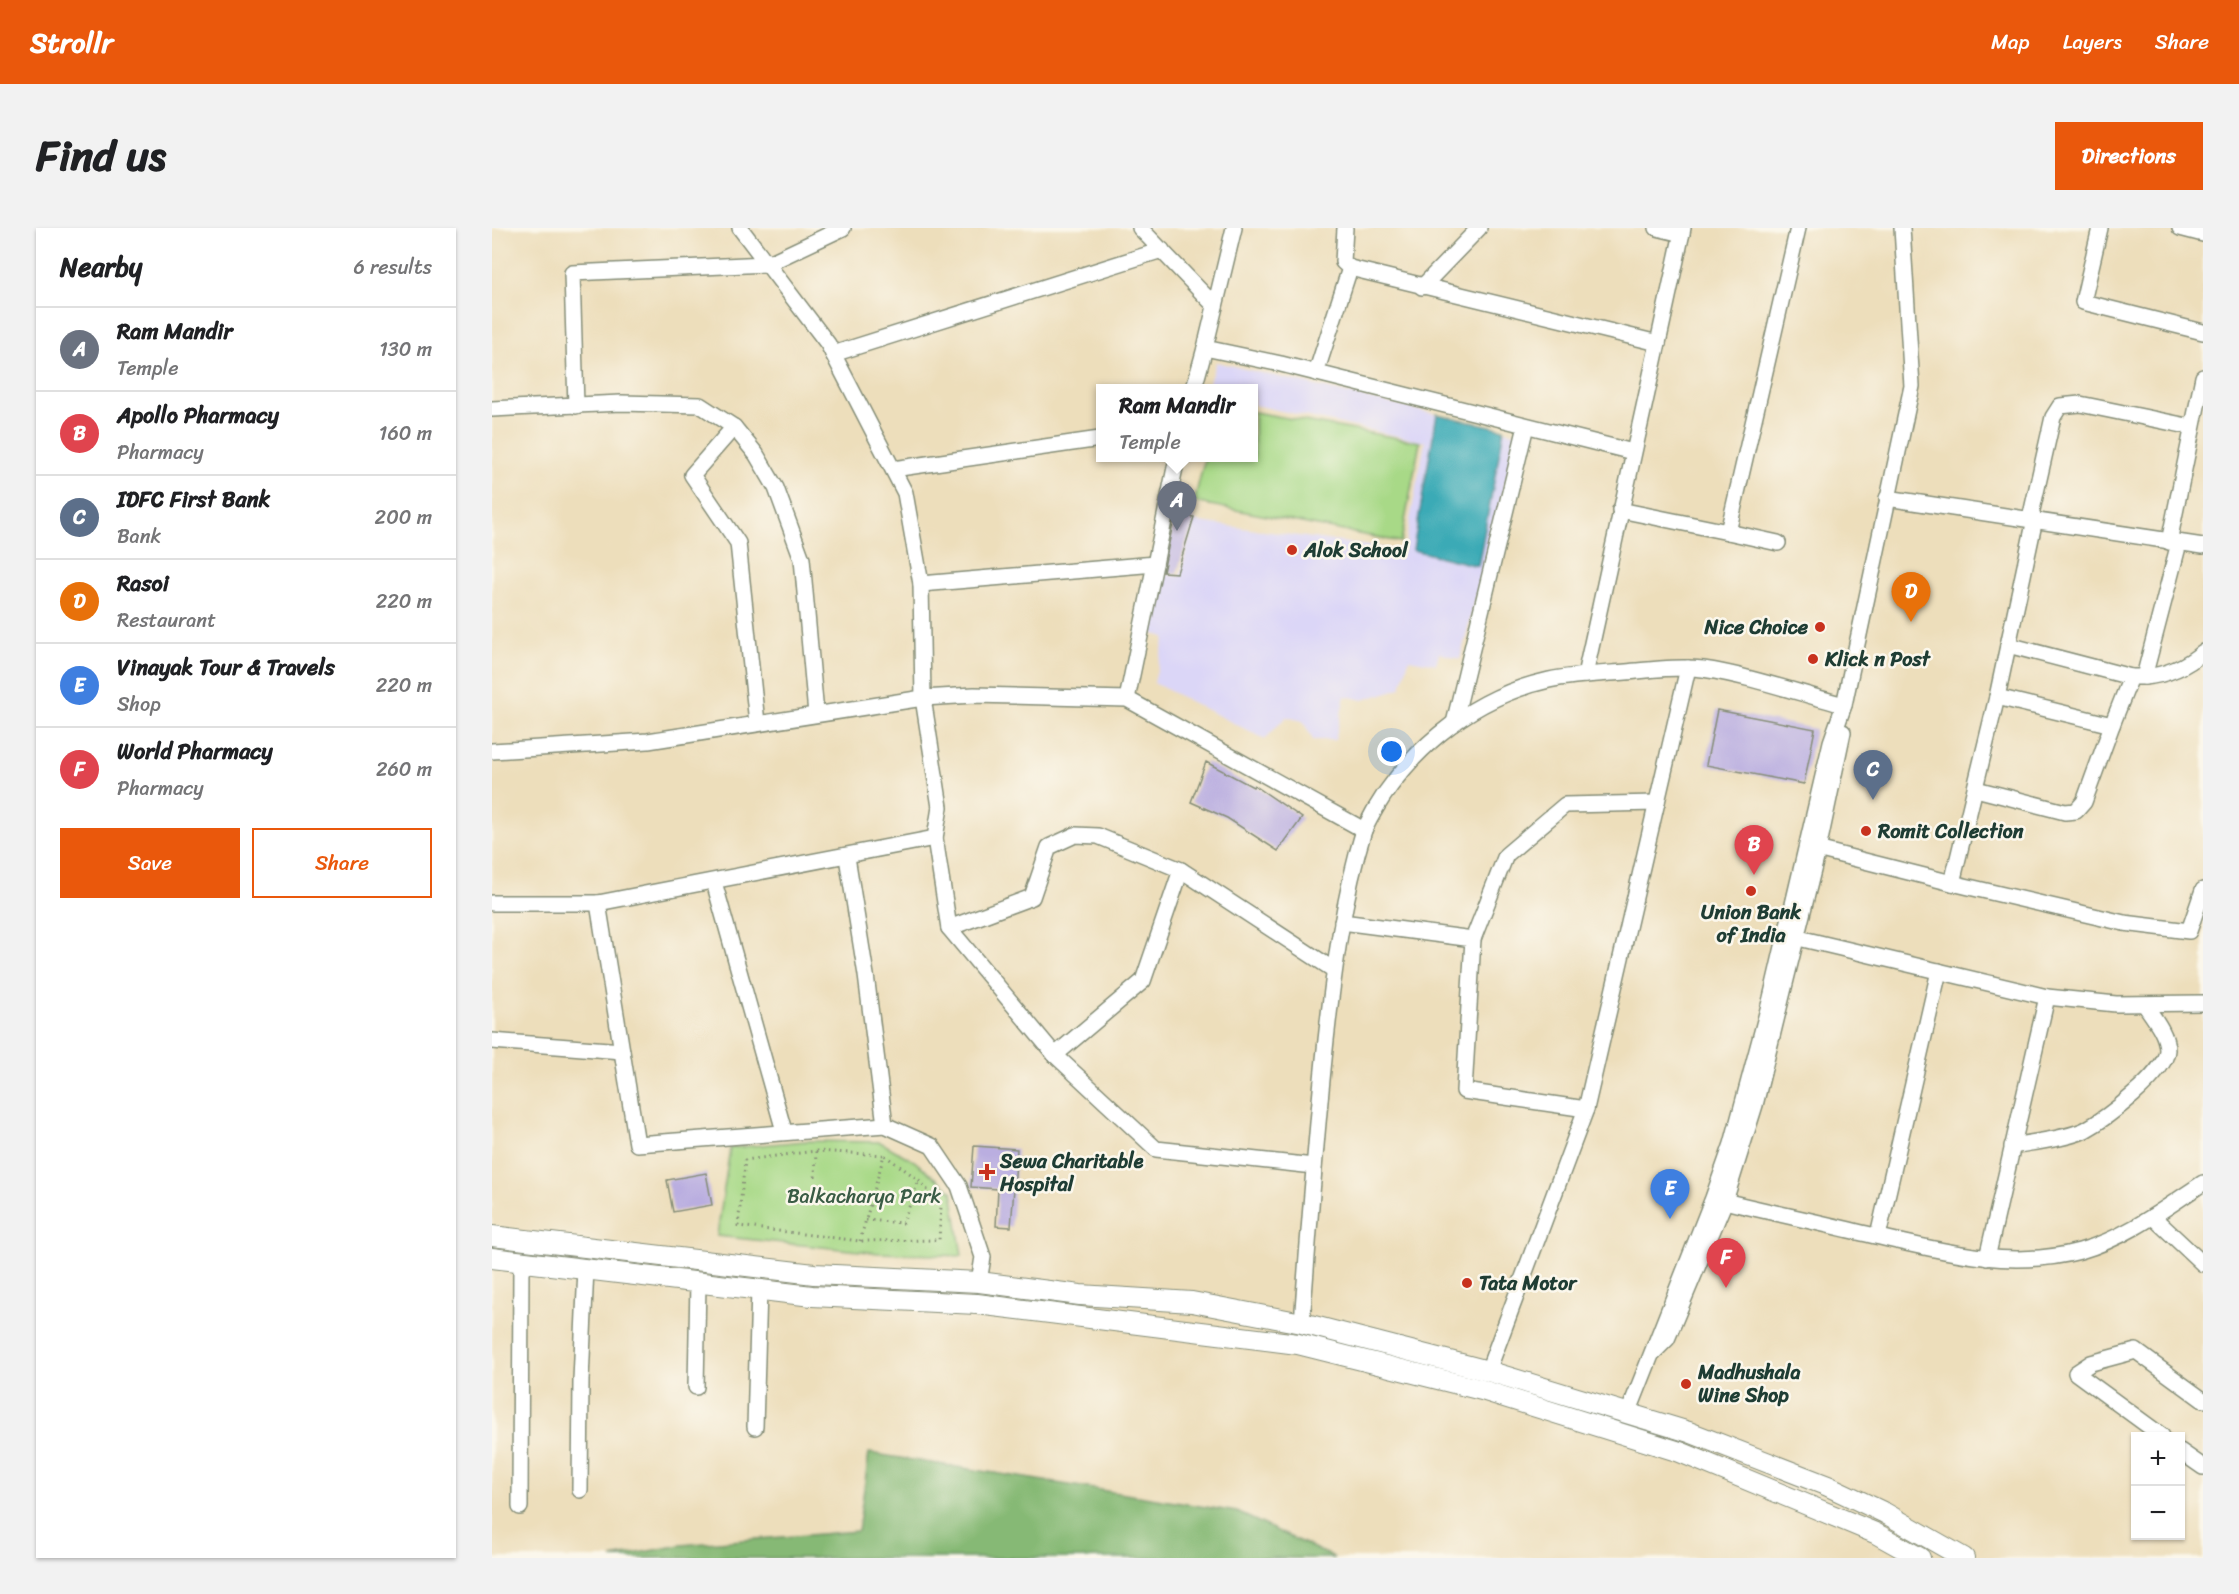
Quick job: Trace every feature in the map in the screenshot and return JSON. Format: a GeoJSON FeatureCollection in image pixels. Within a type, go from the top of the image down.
{"type":"FeatureCollection","features":[{"type":"Feature","properties":{"kind":"main road"},"geometry":{"type":"LineString","coordinates":[[492,1236],[814,1274],[979,1282],[1080,1295],[1192,1302],[1302,1323],[1488,1371],[1629,1412],[1730,1447],[1828,1486],[1885,1513],[1964,1558]]}},
{"type":"Feature","properties":{"kind":"main road"},"geometry":{"type":"LineString","coordinates":[[492,1258],[812,1296],[977,1304],[1298,1344],[1379,1362],[1482,1390],[1680,1452],[1875,1533],[1920,1558]]}},
{"type":"Feature","properties":{"kind":"street"},"geometry":{"type":"LineString","coordinates":[[740,228],[833,354],[905,493],[921,585],[923,698],[940,807],[935,838],[949,928],[1055,1055],[1156,1149],[1314,1166]]}},
{"type":"Feature","properties":{"kind":"street"},"geometry":{"type":"LineString","coordinates":[[576,406],[572,273],[767,264],[843,228]]}},
{"type":"Feature","properties":{"kind":"street"},"geometry":{"type":"LineString","coordinates":[[1140,228],[1215,306]]}},
{"type":"Feature","properties":{"kind":"street"},"geometry":{"type":"LineString","coordinates":[[1195,384],[1234,228]]}},
{"type":"Feature","properties":{"kind":"street"},"geometry":{"type":"LineString","coordinates":[[1345,228],[1343,262],[1350,268],[1658,343]]}},
{"type":"Feature","properties":{"kind":"street"},"geometry":{"type":"LineString","coordinates":[[1422,287],[1479,228]]}},
{"type":"Feature","properties":{"kind":"street"},"geometry":{"type":"LineString","coordinates":[[1585,675],[1682,231],[1657,228]]}},
{"type":"Feature","properties":{"kind":"street"},"geometry":{"type":"LineString","coordinates":[[1728,532],[1798,228]]}},
{"type":"Feature","properties":{"kind":"street"},"geometry":{"type":"LineString","coordinates":[[1629,1412],[1654,1352],[1667,1339],[1769,1056],[1792,936],[1813,848],[1831,742],[1844,705],[1912,386],[1902,228]]}},
{"type":"Feature","properties":{"kind":"street"},"geometry":{"type":"LineString","coordinates":[[2100,228],[2083,302],[2203,332]]}},
{"type":"Feature","properties":{"kind":"street"},"geometry":{"type":"LineString","coordinates":[[2180,228],[2203,234]]}},
{"type":"Feature","properties":{"kind":"street"},"geometry":{"type":"LineString","coordinates":[[833,354],[1162,250]]}},
{"type":"Feature","properties":{"kind":"street"},"geometry":{"type":"LineString","coordinates":[[1316,373],[1350,268]]}},
{"type":"Feature","properties":{"kind":"street"},"geometry":{"type":"LineString","coordinates":[[1205,348],[1316,373],[1633,452]]}},
{"type":"Feature","properties":{"kind":"street"},"geometry":{"type":"LineString","coordinates":[[1976,789],[2065,812],[2076,811],[2084,802],[2112,724],[2138,677],[2174,542],[2192,427],[2203,377]]}},
{"type":"Feature","properties":{"kind":"street"},"geometry":{"type":"LineString","coordinates":[[1952,883],[1997,697],[2053,417],[2060,405],[2080,404],[2192,427]]}},
{"type":"Feature","properties":{"kind":"street"},"geometry":{"type":"LineString","coordinates":[[492,409],[700,405],[734,427],[756,454],[776,488],[802,559],[816,714]]}},
{"type":"Feature","properties":{"kind":"street"},"geometry":{"type":"LineString","coordinates":[[1454,723],[1526,426]]}},
{"type":"Feature","properties":{"kind":"street"},"geometry":{"type":"LineString","coordinates":[[734,427],[692,475],[738,543],[757,723]]}},
{"type":"Feature","properties":{"kind":"street"},"geometry":{"type":"LineString","coordinates":[[892,469],[1096,440]]}},
{"type":"Feature","properties":{"kind":"street"},"geometry":{"type":"LineString","coordinates":[[1127,699],[1176,462]]}},
{"type":"Feature","properties":{"kind":"street"},"geometry":{"type":"LineString","coordinates":[[1887,498],[2203,546]]}},
{"type":"Feature","properties":{"kind":"street"},"geometry":{"type":"LineString","coordinates":[[1620,510],[1778,543]]}},
{"type":"Feature","properties":{"kind":"street"},"geometry":{"type":"LineString","coordinates":[[921,585],[1155,564]]}},
{"type":"Feature","properties":{"kind":"street"},"geometry":{"type":"LineString","coordinates":[[2008,645],[2138,677],[2170,671],[2203,652]]}},
{"type":"Feature","properties":{"kind":"street"},"geometry":{"type":"LineString","coordinates":[[1302,1323],[1314,1166],[1334,970],[1342,922],[1364,830],[1378,801],[1415,756],[1454,723],[1490,702],[1528,686],[1585,675],[1688,668],[1715,672],[1844,705]]}},
{"type":"Feature","properties":{"kind":"street"},"geometry":{"type":"LineString","coordinates":[[1488,1371],[1586,1109],[1688,668]]}},
{"type":"Feature","properties":{"kind":"street"},"geometry":{"type":"LineString","coordinates":[[492,751],[648,741],[923,698],[974,695],[1127,699],[1364,830]]}},
{"type":"Feature","properties":{"kind":"street"},"geometry":{"type":"LineString","coordinates":[[1997,697],[2112,724]]}},
{"type":"Feature","properties":{"kind":"street"},"geometry":{"type":"LineString","coordinates":[[1586,1109],[1464,1091],[1473,939],[1506,855],[1565,805],[1657,803]]}},
{"type":"Feature","properties":{"kind":"street"},"geometry":{"type":"LineString","coordinates":[[949,928],[1032,897],[1048,847],[1075,835],[1098,836],[1181,870],[1334,970]]}},
{"type":"Feature","properties":{"kind":"street"},"geometry":{"type":"LineString","coordinates":[[492,903],[598,903],[847,857],[935,838]]}},
{"type":"Feature","properties":{"kind":"street"},"geometry":{"type":"LineString","coordinates":[[1813,848],[2124,923],[2196,931],[2203,890]]}},
{"type":"Feature","properties":{"kind":"street"},"geometry":{"type":"LineString","coordinates":[[847,857],[866,975],[885,1125]]}},
{"type":"Feature","properties":{"kind":"street"},"geometry":{"type":"LineString","coordinates":[[1055,1055],[1143,981],[1181,870]]}},
{"type":"Feature","properties":{"kind":"street"},"geometry":{"type":"LineString","coordinates":[[714,882],[784,1131]]}},
{"type":"Feature","properties":{"kind":"street"},"geometry":{"type":"LineString","coordinates":[[598,903],[637,1144],[885,1125],[932,1146],[959,1186],[983,1257],[979,1282]]}},
{"type":"Feature","properties":{"kind":"street"},"geometry":{"type":"LineString","coordinates":[[1342,922],[1473,939]]}},
{"type":"Feature","properties":{"kind":"street"},"geometry":{"type":"LineString","coordinates":[[1792,936],[2047,997],[2087,1003],[2145,1005],[2203,1003]]}},
{"type":"Feature","properties":{"kind":"street"},"geometry":{"type":"LineString","coordinates":[[1878,1236],[1939,971]]}},
{"type":"Feature","properties":{"kind":"street"},"geometry":{"type":"LineString","coordinates":[[1987,1258],[2047,997]]}},
{"type":"Feature","properties":{"kind":"street"},"geometry":{"type":"LineString","coordinates":[[2012,1146],[2084,1130],[2127,1100],[2153,1075],[2165,1059],[2167,1044],[2145,1005]]}},
{"type":"Feature","properties":{"kind":"street"},"geometry":{"type":"LineString","coordinates":[[492,1041],[622,1051]]}},
{"type":"Feature","properties":{"kind":"street"},"geometry":{"type":"LineString","coordinates":[[1719,1200],[1987,1258],[2035,1260],[2082,1250],[2109,1241],[2153,1217],[2203,1183]]}},
{"type":"Feature","properties":{"kind":"street"},"geometry":{"type":"LineString","coordinates":[[2153,1217],[2203,1264]]}},
{"type":"Feature","properties":{"kind":"street"},"geometry":{"type":"LineString","coordinates":[[520,1507],[521,1261]]}},
{"type":"Feature","properties":{"kind":"street"},"geometry":{"type":"LineString","coordinates":[[580,1490],[581,1380],[586,1268]]}},
{"type":"Feature","properties":{"kind":"street"},"geometry":{"type":"LineString","coordinates":[[696,1387],[698,1282]]}},
{"type":"Feature","properties":{"kind":"street"},"geometry":{"type":"LineString","coordinates":[[755,1427],[759,1289]]}},
{"type":"Feature","properties":{"kind":"street"},"geometry":{"type":"LineString","coordinates":[[2155,1432],[2076,1373],[2091,1363],[2136,1351],[2203,1401]]}},
{"type":"Feature","properties":{"kind":"street"},"geometry":{"type":"LineString","coordinates":[[2185,1454],[2203,1467]]}},
{"type":"Feature","properties":{"kind":"path"},"geometry":{"type":"LineString","coordinates":[[815,1177],[816,1151]]}},
{"type":"Feature","properties":{"kind":"path"},"geometry":{"type":"LineString","coordinates":[[816,1151],[884,1155],[919,1180],[941,1206],[939,1240],[860,1241],[738,1226],[745,1160],[816,1151]]}},
{"type":"Feature","properties":{"kind":"path"},"geometry":{"type":"LineString","coordinates":[[860,1241],[884,1155]]}},
{"type":"Feature","properties":{"kind":"path"},"geometry":{"type":"LineString","coordinates":[[866,1220],[903,1223],[919,1180]]}},
{"type":"Feature","properties":{"kind":"shaded area","name":"Alok School"},"geometry":{"type":"Polygon","coordinates":[[[1216,362],[1518,434],[1460,659],[1439,653],[1436,664],[1409,659],[1401,688],[1363,700],[1345,696],[1335,740],[1313,740],[1303,721],[1286,717],[1265,739],[1154,683],[1165,637],[1150,633],[1162,574],[1180,576],[1193,521],[1404,551],[1425,442],[1258,406],[1258,384],[1208,384],[1216,362]]]}},
{"type":"Feature","properties":{"kind":"green space"},"geometry":{"type":"Polygon","coordinates":[[[1258,413],[1420,442],[1401,542],[1194,502],[1204,462],[1258,462],[1258,413]]]}},
{"type":"Feature","properties":{"kind":"green space","name":"Balkacharya Park"},"geometry":{"type":"Polygon","coordinates":[[[805,1141],[880,1142],[914,1161],[952,1191],[962,1256],[879,1253],[717,1236],[730,1148],[805,1141]]]}},
{"type":"Feature","properties":{"kind":"green space"},"geometry":{"type":"Polygon","coordinates":[[[869,1453],[1237,1512],[1335,1558],[612,1558],[681,1545],[858,1531],[869,1453]]]}},
{"type":"Feature","properties":{"kind":"water"},"geometry":{"type":"Polygon","coordinates":[[[1437,414],[1504,429],[1478,566],[1413,550],[1437,414]]]}},
{"type":"Feature","properties":{"kind":"building"},"geometry":{"type":"Polygon","coordinates":[[[1175,514],[1194,517],[1177,573],[1163,572],[1175,514]]]}},
{"type":"Feature","properties":{"kind":"building"},"geometry":{"type":"Polygon","coordinates":[[[1717,710],[1815,729],[1804,784],[1706,765],[1717,710]]]}},
{"type":"Feature","properties":{"kind":"building"},"geometry":{"type":"Polygon","coordinates":[[[1206,762],[1253,787],[1254,785],[1302,818],[1278,851],[1227,818],[1191,802],[1206,762]]]}},
{"type":"Feature","properties":{"kind":"building"},"geometry":{"type":"Polygon","coordinates":[[[974,1146],[1017,1149],[1011,1227],[996,1226],[998,1189],[971,1187],[974,1146]]]}},
{"type":"Feature","properties":{"kind":"building"},"geometry":{"type":"Polygon","coordinates":[[[706,1173],[712,1205],[673,1212],[667,1180],[706,1173]]]}},
{"type":"Feature","properties":{"kind":"place","name":"Ram Mandir"},"geometry":{"type":"Point","coordinates":[1177,531]}},
{"type":"Feature","properties":{"kind":"place","name":"Alok School"},"geometry":{"type":"Point","coordinates":[1292,550]}},
{"type":"Feature","properties":{"kind":"place","name":"Rasoi"},"geometry":{"type":"Point","coordinates":[1911,622]}},
{"type":"Feature","properties":{"kind":"place","name":"Nice Choice"},"geometry":{"type":"Point","coordinates":[1820,627]}},
{"type":"Feature","properties":{"kind":"place","name":"Klick n Post"},"geometry":{"type":"Point","coordinates":[1813,659]}},
{"type":"Feature","properties":{"kind":"place","name":"IDFC First Bank"},"geometry":{"type":"Point","coordinates":[1873,800]}},
{"type":"Feature","properties":{"kind":"place","name":"Romit Collection"},"geometry":{"type":"Point","coordinates":[1866,831]}},
{"type":"Feature","properties":{"kind":"place","name":"Apollo Pharmacy"},"geometry":{"type":"Point","coordinates":[1754,875]}},
{"type":"Feature","properties":{"kind":"place","name":"Union Bank of India"},"geometry":{"type":"Point","coordinates":[1751,891]}},
{"type":"Feature","properties":{"kind":"place","name":"Sewa Charitable Hospital"},"geometry":{"type":"Point","coordinates":[987,1172]}},
{"type":"Feature","properties":{"kind":"place","name":"Vinayak Tour & Travels"},"geometry":{"type":"Point","coordinates":[1670,1219]}},
{"type":"Feature","properties":{"kind":"place","name":"Tata Motor"},"geometry":{"type":"Point","coordinates":[1467,1283]}},
{"type":"Feature","properties":{"kind":"place","name":"World Pharmacy"},"geometry":{"type":"Point","coordinates":[1726,1288]}},
{"type":"Feature","properties":{"kind":"place","name":"Madhushala Wine Shop"},"geometry":{"type":"Point","coordinates":[1686,1384]}}]}
